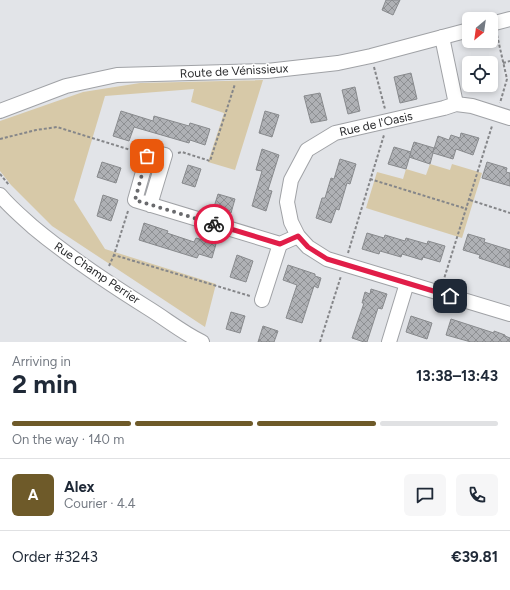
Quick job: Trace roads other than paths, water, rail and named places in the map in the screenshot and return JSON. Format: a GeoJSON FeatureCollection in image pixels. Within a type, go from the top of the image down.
{"type":"FeatureCollection","features":[{"type":"Feature","properties":{"kind":"street"},"geometry":{"type":"LineString","coordinates":[[498,22],[510,19]]}},
{"type":"Feature","properties":{"kind":"street","name":"Route de Vénissieux"},"geometry":{"type":"LineString","coordinates":[[0,111],[66,86],[117,75],[267,71],[338,63],[371,56],[462,32]]}},
{"type":"Feature","properties":{"kind":"street"},"geometry":{"type":"LineString","coordinates":[[442,37],[456,104]]}},
{"type":"Feature","properties":{"kind":"street","name":"Rue de l'Oasis"},"geometry":{"type":"LineString","coordinates":[[510,118],[472,106],[456,104],[335,133],[307,150],[291,180],[287,202],[291,222],[298,236],[308,247],[327,259],[510,314]]}},
{"type":"Feature","properties":{"kind":"street"},"geometry":{"type":"LineString","coordinates":[[150,205],[165,155],[149,151],[135,200],[150,205],[280,244],[298,236]]}},
{"type":"Feature","properties":{"kind":"street","name":"Rue Champ Perrier"},"geometry":{"type":"LineString","coordinates":[[4,190],[8,205],[50,241],[109,283],[177,326],[190,336],[202,342]]}},
{"type":"Feature","properties":{"kind":"street"},"geometry":{"type":"LineString","coordinates":[[262,300],[280,244]]}},
{"type":"Feature","properties":{"kind":"street"},"geometry":{"type":"LineString","coordinates":[[389,342],[407,283]]}}]}
